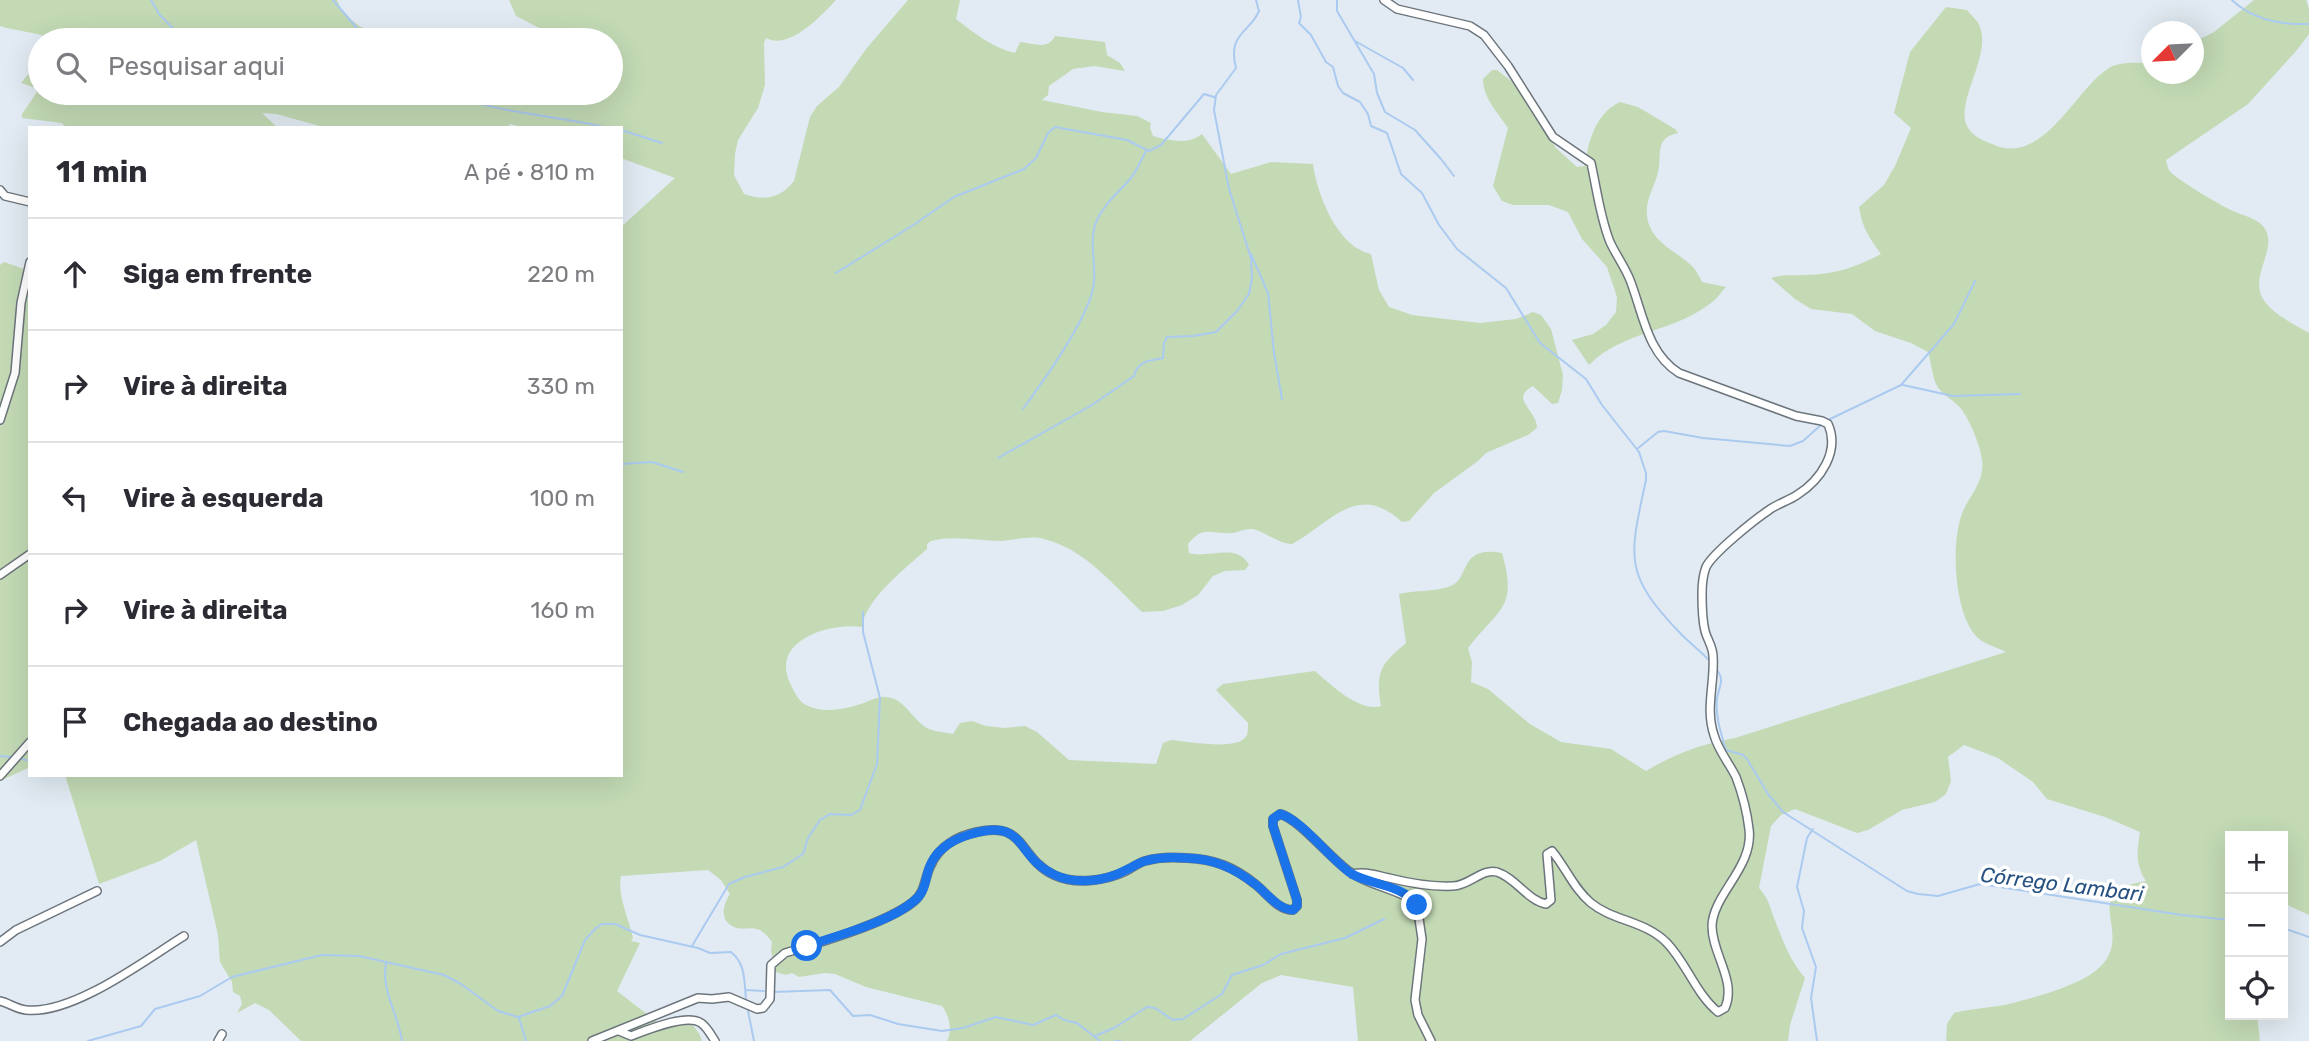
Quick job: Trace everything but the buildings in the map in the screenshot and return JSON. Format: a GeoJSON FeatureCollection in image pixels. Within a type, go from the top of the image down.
{"type":"FeatureCollection","features":[{"type":"Feature","properties":{"kind":"street"},"geometry":{"type":"LineString","coordinates":[[1352,874],[1365,872],[1443,887],[1461,886],[1491,871],[1500,873],[1538,903],[1546,904],[1551,900],[1547,854],[1552,851],[1592,905],[1659,936],[1677,955],[1708,1004],[1718,1012],[1726,1008],[1729,999],[1728,987],[1715,947],[1713,917],[1743,862],[1749,845],[1750,830],[1738,785],[1714,736],[1709,713],[1713,654],[1703,618],[1705,570],[1717,553],[1769,510],[1800,493],[1811,483],[1832,453],[1833,441],[1828,424],[1822,421],[1796,416],[1679,373],[1668,366],[1657,352],[1630,278],[1610,242],[1597,199],[1591,163],[1553,137],[1508,66],[1484,36],[1470,26],[1397,9],[1384,0]]}},
{"type":"Feature","properties":{"kind":"street"},"geometry":{"type":"LineString","coordinates":[[0,190],[5,196],[28,202]]}},
{"type":"Feature","properties":{"kind":"street"},"geometry":{"type":"LineString","coordinates":[[0,420],[15,373],[21,303],[28,271]]}},
{"type":"Feature","properties":{"kind":"street"},"geometry":{"type":"LineString","coordinates":[[0,575],[28,555]]}},
{"type":"Feature","properties":{"kind":"street"},"geometry":{"type":"LineString","coordinates":[[0,776],[28,744]]}},
{"type":"Feature","properties":{"kind":"street"},"geometry":{"type":"LineString","coordinates":[[592,1041],[698,998],[729,997],[757,1009],[763,1008],[770,999],[771,965],[776,959],[785,953],[899,912],[916,900],[923,891],[930,865],[938,853],[950,842],[976,832],[1010,832],[1042,867],[1055,876],[1074,880],[1092,880],[1114,875],[1149,860],[1187,858],[1212,861],[1240,873],[1273,901],[1287,910],[1293,910],[1297,906],[1297,900],[1273,826],[1273,819],[1280,814],[1296,822],[1329,856],[1352,874],[1393,889],[1415,901],[1422,939],[1415,1000],[1418,1015],[1430,1041]]}},
{"type":"Feature","properties":{"kind":"street"},"geometry":{"type":"LineString","coordinates":[[0,942],[16,930],[97,891]]}},
{"type":"Feature","properties":{"kind":"street"},"geometry":{"type":"LineString","coordinates":[[0,1001],[26,1010],[61,1004],[125,975],[184,936]]}},
{"type":"Feature","properties":{"kind":"street"},"geometry":{"type":"LineString","coordinates":[[619,1031],[631,1036],[657,1026],[691,1020],[699,1021],[715,1041]]}},
{"type":"Feature","properties":{"kind":"green space"},"geometry":{"type":"Polygon","coordinates":[[[0,0],[337,0],[351,20],[363,28],[28,28],[28,32],[0,26],[0,0]]]}},
{"type":"Feature","properties":{"kind":"green space"},"geometry":{"type":"Polygon","coordinates":[[[509,0],[836,0],[795,36],[775,41],[766,38],[764,43],[765,85],[758,108],[738,140],[734,175],[744,194],[765,198],[783,192],[794,181],[810,117],[817,106],[839,87],[866,49],[908,0],[960,0],[956,19],[991,44],[1015,53],[1020,42],[1044,45],[1055,36],[1105,42],[1107,55],[1120,63],[1125,71],[1094,66],[1073,69],[1049,86],[1048,95],[1042,100],[1137,116],[1151,123],[1153,136],[1166,139],[1185,141],[1202,134],[1231,174],[1271,162],[1313,164],[1319,190],[1331,218],[1348,241],[1371,254],[1379,290],[1389,307],[1412,315],[1480,323],[1516,319],[1533,312],[1541,315],[1551,329],[1563,375],[1558,403],[1552,404],[1533,386],[1526,391],[1524,400],[1537,428],[1528,435],[1486,453],[1434,493],[1409,521],[1402,522],[1386,510],[1371,505],[1358,505],[1345,509],[1292,544],[1254,529],[1231,533],[1202,533],[1188,544],[1189,553],[1237,554],[1249,565],[1245,570],[1225,571],[1213,576],[1198,595],[1182,605],[1163,611],[1142,612],[1098,569],[1059,544],[1033,537],[1001,541],[957,538],[931,541],[927,544],[927,549],[879,595],[865,616],[862,627],[849,626],[819,631],[795,646],[788,656],[786,668],[790,683],[803,703],[813,708],[835,710],[879,698],[891,698],[903,704],[921,724],[933,730],[953,734],[960,723],[972,721],[1004,728],[1025,726],[1037,732],[1069,760],[1156,764],[1163,743],[1171,740],[1224,744],[1242,740],[1247,735],[1248,723],[1216,690],[1223,684],[1315,671],[1355,701],[1373,707],[1381,706],[1379,685],[1382,670],[1406,643],[1399,594],[1448,587],[1460,578],[1471,559],[1478,554],[1502,553],[1508,586],[1506,597],[1497,615],[1468,648],[1472,662],[1471,682],[1488,689],[1530,724],[1561,742],[1611,749],[1646,771],[1700,747],[2006,652],[1978,638],[1963,612],[1956,575],[1957,538],[1964,509],[1980,480],[1982,460],[1965,415],[1936,384],[1928,352],[1911,343],[1875,331],[1852,314],[1811,309],[1771,278],[1836,272],[1881,254],[1867,232],[1859,207],[1884,185],[1895,166],[1911,128],[1894,113],[1910,52],[1946,7],[1967,10],[1979,25],[1982,39],[1978,65],[1966,105],[1967,126],[1981,139],[2010,148],[2027,145],[2042,136],[2057,123],[2096,78],[2113,66],[2141,63],[2141,84],[2204,84],[2204,37],[2254,0],[2306,0],[2309,9],[2309,34],[2297,50],[2248,104],[2166,160],[2169,170],[2189,186],[2262,225],[2268,242],[2260,278],[2262,297],[2276,313],[2309,333],[2309,915],[2288,905],[2288,831],[2225,831],[2225,1020],[2258,1020],[2260,1041],[1946,1041],[1947,1024],[1954,1013],[2006,1005],[2034,997],[2060,989],[2093,973],[2110,953],[2113,940],[2110,904],[2114,894],[2125,886],[2146,881],[2138,857],[2140,832],[2105,817],[2047,799],[2033,782],[1998,758],[1964,745],[1948,757],[1951,781],[1946,794],[1935,802],[1902,810],[1868,830],[1857,833],[1795,809],[1781,815],[1771,826],[1759,888],[1768,901],[1788,952],[1805,978],[1790,1025],[1788,1041],[1358,1041],[1353,987],[1281,975],[1262,983],[1190,1041],[947,1041],[949,1023],[942,1006],[866,987],[835,974],[799,977],[792,973],[786,975],[776,972],[771,951],[772,942],[760,930],[737,928],[727,922],[724,909],[730,894],[721,880],[708,870],[621,876],[620,883],[633,938],[631,941],[640,943],[617,991],[661,1025],[676,1017],[689,1023],[702,1041],[301,1041],[269,1010],[255,1003],[237,1013],[242,1004],[240,996],[233,992],[232,982],[220,962],[218,935],[196,840],[160,861],[99,884],[66,777],[623,777],[623,225],[675,178],[623,159],[623,126],[320,126],[276,114],[262,113],[276,126],[64,126],[62,123],[22,118],[22,114],[28,105],[623,105],[623,28],[539,28],[516,16],[509,0]]]}},
{"type":"Feature","properties":{"kind":"green space"},"geometry":{"type":"Polygon","coordinates":[[[1492,70],[1497,70],[1515,84],[1556,148],[1577,167],[1585,166],[1588,147],[1599,120],[1620,102],[1638,107],[1675,129],[1678,133],[1666,138],[1661,146],[1658,173],[1647,209],[1649,225],[1659,240],[1694,268],[1702,282],[1726,287],[1715,300],[1697,313],[1617,345],[1589,365],[1572,340],[1593,334],[1606,325],[1616,312],[1617,297],[1607,267],[1582,239],[1568,212],[1549,205],[1513,205],[1502,201],[1493,186],[1508,128],[1492,105],[1484,86],[1483,79],[1492,70]]]}},
{"type":"Feature","properties":{"kind":"green space"},"geometry":{"type":"Polygon","coordinates":[[[28,75],[28,85],[21,83],[28,75]]]}},
{"type":"Feature","properties":{"kind":"green space"},"geometry":{"type":"Polygon","coordinates":[[[4,262],[28,270],[28,768],[0,781],[0,265],[4,262]]]}},
{"type":"Feature","properties":{"kind":"waterway"},"geometry":{"type":"LineString","coordinates":[[151,0],[159,14],[172,28]]}},
{"type":"Feature","properties":{"kind":"waterway"},"geometry":{"type":"LineString","coordinates":[[333,0],[357,28]]}},
{"type":"Feature","properties":{"kind":"waterway"},"geometry":{"type":"LineString","coordinates":[[998,458],[1092,405],[1134,376],[1142,364],[1163,358],[1167,337],[1216,332],[1249,294],[1252,278],[1251,258],[1229,189],[1214,110],[1216,95],[1236,68],[1234,56],[1237,40],[1259,11],[1256,0]]}},
{"type":"Feature","properties":{"kind":"waterway","name":"Córrego Lambari"},"geometry":{"type":"LineString","coordinates":[[1298,0],[1301,17],[1299,23],[1311,35],[1326,62],[1333,67],[1338,86],[1343,93],[1360,102],[1368,114],[1371,126],[1387,133],[1401,174],[1422,193],[1439,225],[1457,249],[1506,288],[1540,343],[1586,379],[1602,405],[1639,452],[1646,473],[1634,547],[1635,564],[1640,579],[1662,613],[1709,660]]}},
{"type":"Feature","properties":{"kind":"waterway"},"geometry":{"type":"LineString","coordinates":[[1337,0],[1337,11],[1374,74],[1377,93],[1385,112],[1415,130],[1454,176]]}},
{"type":"Feature","properties":{"kind":"waterway"},"geometry":{"type":"LineString","coordinates":[[2232,0],[2258,17],[2309,24]]}},
{"type":"Feature","properties":{"kind":"waterway"},"geometry":{"type":"LineString","coordinates":[[1355,41],[1403,68],[1413,80]]}},
{"type":"Feature","properties":{"kind":"waterway"},"geometry":{"type":"LineString","coordinates":[[836,273],[954,197],[1024,169],[1036,158],[1048,133],[1055,127],[1127,140],[1149,151],[1161,145],[1204,94],[1214,97]]}},
{"type":"Feature","properties":{"kind":"waterway"},"geometry":{"type":"LineString","coordinates":[[487,105],[598,126]]}},
{"type":"Feature","properties":{"kind":"waterway"},"geometry":{"type":"LineString","coordinates":[[623,131],[662,143]]}},
{"type":"Feature","properties":{"kind":"waterway"},"geometry":{"type":"LineString","coordinates":[[1023,409],[1063,351],[1089,303],[1094,280],[1093,237],[1097,220],[1132,176],[1146,151]]}},
{"type":"Feature","properties":{"kind":"waterway"},"geometry":{"type":"LineString","coordinates":[[1251,254],[1268,293],[1282,399]]}},
{"type":"Feature","properties":{"kind":"waterway"},"geometry":{"type":"LineString","coordinates":[[1826,421],[1901,385],[1954,324],[1975,281]]}},
{"type":"Feature","properties":{"kind":"waterway"},"geometry":{"type":"LineString","coordinates":[[1903,385],[1953,396],[2020,394]]}},
{"type":"Feature","properties":{"kind":"waterway"},"geometry":{"type":"LineString","coordinates":[[1637,449],[1658,432],[1664,431],[1703,438],[1790,446],[1803,441],[1822,424]]}},
{"type":"Feature","properties":{"kind":"waterway"},"geometry":{"type":"LineString","coordinates":[[623,464],[652,462],[683,472]]}},
{"type":"Feature","properties":{"kind":"waterway"},"geometry":{"type":"LineString","coordinates":[[692,946],[729,884],[783,867],[803,854],[808,838],[820,820],[830,814],[851,815],[860,810],[877,764],[880,698],[863,632],[863,612]]}},
{"type":"Feature","properties":{"kind":"waterway","name":"Córrego Lambari"},"geometry":{"type":"LineString","coordinates":[[1717,670],[1721,680],[1717,711],[1726,750],[1743,755],[1747,759],[1768,794],[1783,812],[1907,891],[1938,896],[1980,884],[2225,919]]}},
{"type":"Feature","properties":{"kind":"waterway"},"geometry":{"type":"LineString","coordinates":[[0,756],[11,757]]}},
{"type":"Feature","properties":{"kind":"waterway"},"geometry":{"type":"LineString","coordinates":[[22,759],[28,760]]}},
{"type":"Feature","properties":{"kind":"waterway"},"geometry":{"type":"LineString","coordinates":[[1813,829],[1807,838],[1797,887],[1804,911],[1802,928],[1816,967],[1811,998],[1817,1041]]}},
{"type":"Feature","properties":{"kind":"waterway"},"geometry":{"type":"LineString","coordinates":[[1095,1036],[1114,1028],[1147,1007],[1155,1008],[1173,1020],[1183,1019],[1222,994],[1232,975],[1263,965],[1281,954],[1345,938],[1384,919]]}},
{"type":"Feature","properties":{"kind":"waterway"},"geometry":{"type":"LineString","coordinates":[[88,1041],[141,1026],[155,1009],[200,996],[232,977],[322,955],[359,956],[444,975],[498,1011],[518,1017],[550,1006],[562,996],[585,940],[602,924],[615,924],[640,935],[710,953],[731,952],[742,967],[746,999]]}},
{"type":"Feature","properties":{"kind":"waterway","name":"Córrego Lambari"},"geometry":{"type":"LineString","coordinates":[[2288,930],[2309,937]]}},
{"type":"Feature","properties":{"kind":"waterway"},"geometry":{"type":"LineString","coordinates":[[386,963],[388,993],[402,1041]]}},
{"type":"Feature","properties":{"kind":"waterway"},"geometry":{"type":"LineString","coordinates":[[746,990],[764,991]]}},
{"type":"Feature","properties":{"kind":"waterway"},"geometry":{"type":"LineString","coordinates":[[773,992],[830,990],[853,1016],[870,1015],[898,1024],[942,1031],[963,1028],[996,1017],[1033,1025],[1056,1015],[1077,1023],[1100,1041]]}},
{"type":"Feature","properties":{"kind":"waterway"},"geometry":{"type":"LineString","coordinates":[[748,1011],[754,1041]]}},
{"type":"Feature","properties":{"kind":"waterway"},"geometry":{"type":"LineString","coordinates":[[519,1018],[526,1041]]}},
{"type":"Feature","properties":{"kind":"waterway"},"geometry":{"type":"LineString","coordinates":[[1115,1041],[1121,1041]]}},
{"type":"Feature","properties":{"kind":"route"},"geometry":{"type":"LineString","coordinates":[[807,946],[899,912],[916,900],[923,891],[930,865],[950,842],[976,832],[990,830],[1010,832],[1042,867],[1055,876],[1074,880],[1092,880],[1114,875],[1149,860],[1187,858],[1212,861],[1240,873],[1273,901],[1290,911],[1296,909],[1297,900],[1273,826],[1273,819],[1280,814],[1296,822],[1329,856],[1352,874],[1393,889],[1415,901],[1417,905]]}}]}
